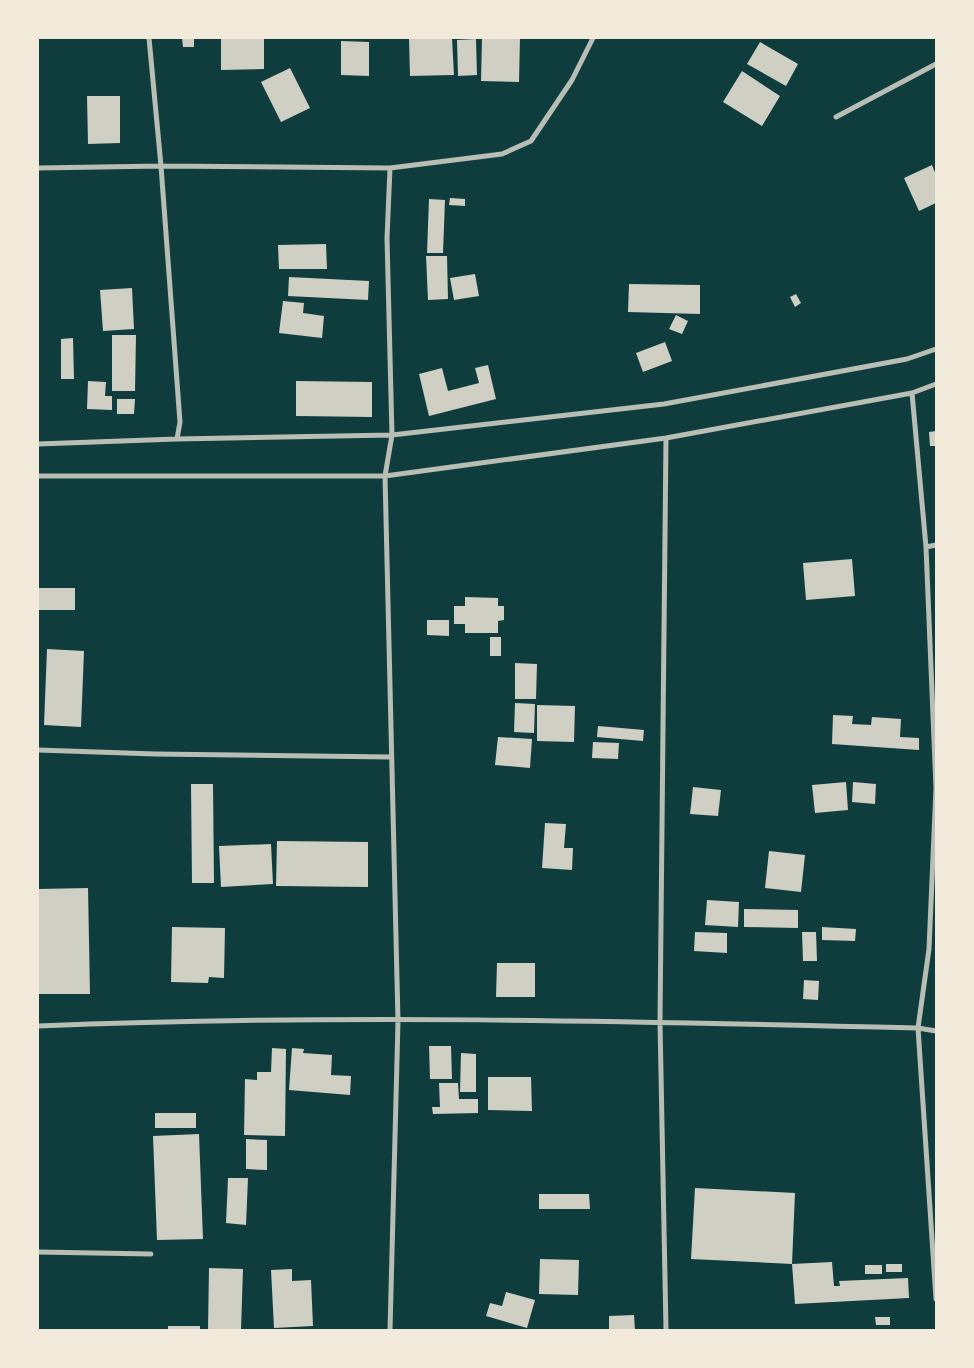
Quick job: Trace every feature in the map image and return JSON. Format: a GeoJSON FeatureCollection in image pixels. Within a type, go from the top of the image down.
{"type":"FeatureCollection","features":[{"type":"Feature","properties":{"kind":"street"},"geometry":{"type":"LineString","coordinates":[[149,38],[161,166],[180,422],[177,439]]}},
{"type":"Feature","properties":{"kind":"street"},"geometry":{"type":"LineString","coordinates":[[38,168],[161,166],[390,168],[502,154],[531,141],[572,80],[593,38]]}},
{"type":"Feature","properties":{"kind":"street"},"geometry":{"type":"LineString","coordinates":[[836,117],[936,64]]}},
{"type":"Feature","properties":{"kind":"street"},"geometry":{"type":"LineString","coordinates":[[390,168],[387,238],[392,435],[385,476],[398,1021],[390,1330]]}},
{"type":"Feature","properties":{"kind":"street"},"geometry":{"type":"LineString","coordinates":[[38,444],[392,435],[664,404],[908,359],[936,349]]}},
{"type":"Feature","properties":{"kind":"street"},"geometry":{"type":"LineString","coordinates":[[38,476],[385,476],[666,438],[912,393],[936,384]]}},
{"type":"Feature","properties":{"kind":"street"},"geometry":{"type":"LineString","coordinates":[[912,393],[926,547],[936,788],[929,949],[918,1028],[936,1299]]}},
{"type":"Feature","properties":{"kind":"street"},"geometry":{"type":"LineString","coordinates":[[666,438],[660,1022],[666,1330]]}},
{"type":"Feature","properties":{"kind":"street"},"geometry":{"type":"LineString","coordinates":[[926,547],[936,545]]}},
{"type":"Feature","properties":{"kind":"street"},"geometry":{"type":"LineString","coordinates":[[38,750],[155,754],[391,757]]}},
{"type":"Feature","properties":{"kind":"street"},"geometry":{"type":"LineString","coordinates":[[38,1026],[178,1020],[660,1022],[918,1028],[936,1031]]}},
{"type":"Feature","properties":{"kind":"street"},"geometry":{"type":"LineString","coordinates":[[38,1252],[151,1254]]}},
{"type":"Feature","properties":{"kind":"building"},"geometry":{"type":"Polygon","coordinates":[[[182,38],[194,38],[194,47],[183,47],[182,38]]]}},
{"type":"Feature","properties":{"kind":"building"},"geometry":{"type":"Polygon","coordinates":[[[221,38],[264,38],[264,69],[221,70],[221,38]]]}},
{"type":"Feature","properties":{"kind":"building"},"geometry":{"type":"Polygon","coordinates":[[[452,38],[454,75],[410,76],[409,39],[452,38]]]}},
{"type":"Feature","properties":{"kind":"building"},"geometry":{"type":"Polygon","coordinates":[[[482,38],[520,38],[519,82],[481,81],[482,38]]]}},
{"type":"Feature","properties":{"kind":"building"},"geometry":{"type":"Polygon","coordinates":[[[476,39],[477,75],[458,76],[457,40],[476,39]]]}},
{"type":"Feature","properties":{"kind":"building"},"geometry":{"type":"Polygon","coordinates":[[[341,41],[369,42],[369,76],[341,75],[341,41]]]}},
{"type":"Feature","properties":{"kind":"building"},"geometry":{"type":"Polygon","coordinates":[[[760,42],[798,64],[786,86],[747,64],[760,42]]]}},
{"type":"Feature","properties":{"kind":"building"},"geometry":{"type":"Polygon","coordinates":[[[290,68],[310,108],[281,122],[261,82],[290,68]]]}},
{"type":"Feature","properties":{"kind":"building"},"geometry":{"type":"Polygon","coordinates":[[[742,71],[780,96],[762,126],[723,102],[742,71]]]}},
{"type":"Feature","properties":{"kind":"building"},"geometry":{"type":"Polygon","coordinates":[[[87,96],[120,96],[120,143],[88,144],[87,96]]]}},
{"type":"Feature","properties":{"kind":"building"},"geometry":{"type":"Polygon","coordinates":[[[932,165],[936,175],[936,203],[919,211],[904,178],[932,165]]]}},
{"type":"Feature","properties":{"kind":"building"},"geometry":{"type":"Polygon","coordinates":[[[450,198],[465,199],[465,206],[449,205],[450,198]]]}},
{"type":"Feature","properties":{"kind":"building"},"geometry":{"type":"Polygon","coordinates":[[[429,199],[445,200],[443,253],[427,253],[429,199]]]}},
{"type":"Feature","properties":{"kind":"building"},"geometry":{"type":"Polygon","coordinates":[[[326,244],[327,269],[279,269],[278,245],[326,244]]]}},
{"type":"Feature","properties":{"kind":"building"},"geometry":{"type":"Polygon","coordinates":[[[426,256],[447,256],[448,299],[428,300],[426,256]]]}},
{"type":"Feature","properties":{"kind":"building"},"geometry":{"type":"Polygon","coordinates":[[[475,274],[479,296],[454,300],[450,278],[475,274]]]}},
{"type":"Feature","properties":{"kind":"building"},"geometry":{"type":"Polygon","coordinates":[[[289,277],[369,281],[368,300],[288,296],[289,277]]]}},
{"type":"Feature","properties":{"kind":"building"},"geometry":{"type":"Polygon","coordinates":[[[629,284],[700,285],[700,314],[628,312],[629,284]]]}},
{"type":"Feature","properties":{"kind":"building"},"geometry":{"type":"Polygon","coordinates":[[[132,288],[134,329],[103,331],[100,290],[132,288]]]}},
{"type":"Feature","properties":{"kind":"building"},"geometry":{"type":"Polygon","coordinates":[[[796,294],[801,303],[795,307],[790,297],[796,294]]]}},
{"type":"Feature","properties":{"kind":"building"},"geometry":{"type":"Polygon","coordinates":[[[283,301],[304,303],[303,313],[324,316],[322,338],[279,333],[283,301]]]}},
{"type":"Feature","properties":{"kind":"building"},"geometry":{"type":"Polygon","coordinates":[[[676,315],[688,321],[682,334],[669,329],[676,315]]]}},
{"type":"Feature","properties":{"kind":"building"},"geometry":{"type":"Polygon","coordinates":[[[112,335],[136,335],[135,391],[112,391],[112,335]]]}},
{"type":"Feature","properties":{"kind":"building"},"geometry":{"type":"Polygon","coordinates":[[[73,338],[74,379],[61,379],[61,339],[73,338]]]}},
{"type":"Feature","properties":{"kind":"building"},"geometry":{"type":"Polygon","coordinates":[[[665,342],[672,361],[643,372],[636,353],[665,342]]]}},
{"type":"Feature","properties":{"kind":"building"},"geometry":{"type":"Polygon","coordinates":[[[488,365],[496,399],[429,416],[419,374],[442,368],[448,391],[479,383],[475,368],[488,365]]]}},
{"type":"Feature","properties":{"kind":"building"},"geometry":{"type":"Polygon","coordinates":[[[88,381],[106,382],[105,396],[112,396],[112,410],[87,409],[88,381]]]}},
{"type":"Feature","properties":{"kind":"building"},"geometry":{"type":"Polygon","coordinates":[[[296,381],[372,382],[372,417],[296,416],[296,381]]]}},
{"type":"Feature","properties":{"kind":"building"},"geometry":{"type":"Polygon","coordinates":[[[117,399],[135,399],[134,414],[117,414],[117,399]]]}},
{"type":"Feature","properties":{"kind":"building"},"geometry":{"type":"Polygon","coordinates":[[[936,431],[936,446],[930,446],[929,432],[936,431]]]}},
{"type":"Feature","properties":{"kind":"building"},"geometry":{"type":"Polygon","coordinates":[[[852,559],[855,596],[806,600],[803,563],[852,559]]]}},
{"type":"Feature","properties":{"kind":"building"},"geometry":{"type":"Polygon","coordinates":[[[38,588],[75,588],[75,610],[38,610],[38,588]]]}},
{"type":"Feature","properties":{"kind":"building"},"geometry":{"type":"Polygon","coordinates":[[[465,597],[498,598],[498,606],[504,606],[504,620],[498,621],[498,633],[465,633],[465,624],[454,624],[454,606],[465,606],[465,597]]]}},
{"type":"Feature","properties":{"kind":"building"},"geometry":{"type":"Polygon","coordinates":[[[427,620],[449,620],[449,636],[427,635],[427,620]]]}},
{"type":"Feature","properties":{"kind":"building"},"geometry":{"type":"Polygon","coordinates":[[[490,637],[501,637],[501,656],[490,656],[490,637]]]}},
{"type":"Feature","properties":{"kind":"building"},"geometry":{"type":"Polygon","coordinates":[[[47,649],[84,651],[81,727],[44,725],[47,649]]]}},
{"type":"Feature","properties":{"kind":"building"},"geometry":{"type":"Polygon","coordinates":[[[515,663],[537,664],[536,699],[515,699],[515,663]]]}},
{"type":"Feature","properties":{"kind":"building"},"geometry":{"type":"Polygon","coordinates":[[[515,703],[535,704],[534,733],[514,732],[515,703]]]}},
{"type":"Feature","properties":{"kind":"building"},"geometry":{"type":"Polygon","coordinates":[[[537,705],[575,706],[574,742],[537,741],[537,705]]]}},
{"type":"Feature","properties":{"kind":"building"},"geometry":{"type":"Polygon","coordinates":[[[833,715],[853,716],[852,724],[871,725],[872,717],[901,719],[900,737],[919,738],[919,750],[832,744],[833,715]]]}},
{"type":"Feature","properties":{"kind":"building"},"geometry":{"type":"Polygon","coordinates":[[[598,726],[644,730],[643,741],[597,737],[598,726]]]}},
{"type":"Feature","properties":{"kind":"building"},"geometry":{"type":"Polygon","coordinates":[[[498,737],[532,739],[530,768],[495,765],[498,737]]]}},
{"type":"Feature","properties":{"kind":"building"},"geometry":{"type":"Polygon","coordinates":[[[593,742],[619,743],[618,759],[592,758],[593,742]]]}},
{"type":"Feature","properties":{"kind":"building"},"geometry":{"type":"Polygon","coordinates":[[[846,782],[848,810],[815,813],[812,785],[846,782]]]}},
{"type":"Feature","properties":{"kind":"building"},"geometry":{"type":"Polygon","coordinates":[[[853,782],[876,784],[875,804],[852,802],[853,782]]]}},
{"type":"Feature","properties":{"kind":"building"},"geometry":{"type":"Polygon","coordinates":[[[191,784],[213,784],[214,883],[192,883],[191,784]]]}},
{"type":"Feature","properties":{"kind":"building"},"geometry":{"type":"Polygon","coordinates":[[[693,787],[721,790],[718,816],[690,814],[693,787]]]}},
{"type":"Feature","properties":{"kind":"building"},"geometry":{"type":"Polygon","coordinates":[[[545,823],[566,824],[564,848],[573,848],[572,870],[542,868],[545,823]]]}},
{"type":"Feature","properties":{"kind":"building"},"geometry":{"type":"Polygon","coordinates":[[[277,841],[368,842],[368,887],[276,886],[277,841]]]}},
{"type":"Feature","properties":{"kind":"building"},"geometry":{"type":"Polygon","coordinates":[[[271,844],[273,884],[221,887],[219,846],[271,844]]]}},
{"type":"Feature","properties":{"kind":"building"},"geometry":{"type":"Polygon","coordinates":[[[769,851],[805,855],[801,892],[765,888],[769,851]]]}},
{"type":"Feature","properties":{"kind":"building"},"geometry":{"type":"Polygon","coordinates":[[[88,888],[90,994],[38,994],[38,889],[88,888]]]}},
{"type":"Feature","properties":{"kind":"building"},"geometry":{"type":"Polygon","coordinates":[[[707,900],[739,902],[738,927],[705,925],[707,900]]]}},
{"type":"Feature","properties":{"kind":"building"},"geometry":{"type":"Polygon","coordinates":[[[744,909],[798,910],[798,928],[744,927],[744,909]]]}},
{"type":"Feature","properties":{"kind":"building"},"geometry":{"type":"Polygon","coordinates":[[[172,927],[225,928],[224,978],[209,977],[208,983],[171,982],[172,927]]]}},
{"type":"Feature","properties":{"kind":"building"},"geometry":{"type":"Polygon","coordinates":[[[822,927],[856,929],[855,941],[822,940],[822,927]]]}},
{"type":"Feature","properties":{"kind":"building"},"geometry":{"type":"Polygon","coordinates":[[[695,932],[727,933],[727,953],[694,951],[695,932]]]}},
{"type":"Feature","properties":{"kind":"building"},"geometry":{"type":"Polygon","coordinates":[[[802,932],[816,932],[817,961],[803,961],[802,932]]]}},
{"type":"Feature","properties":{"kind":"building"},"geometry":{"type":"Polygon","coordinates":[[[497,963],[535,963],[535,997],[496,997],[497,963]]]}},
{"type":"Feature","properties":{"kind":"building"},"geometry":{"type":"Polygon","coordinates":[[[804,980],[819,981],[818,1000],[803,999],[804,980]]]}},
{"type":"Feature","properties":{"kind":"building"},"geometry":{"type":"Polygon","coordinates":[[[429,1046],[451,1046],[452,1079],[430,1079],[429,1046]]]}},
{"type":"Feature","properties":{"kind":"building"},"geometry":{"type":"Polygon","coordinates":[[[272,1048],[286,1049],[285,1136],[244,1135],[245,1079],[257,1080],[257,1072],[271,1072],[272,1048]]]}},
{"type":"Feature","properties":{"kind":"building"},"geometry":{"type":"Polygon","coordinates":[[[292,1048],[304,1049],[303,1053],[332,1055],[331,1075],[351,1076],[350,1095],[289,1090],[292,1048]]]}},
{"type":"Feature","properties":{"kind":"building"},"geometry":{"type":"Polygon","coordinates":[[[461,1053],[476,1054],[476,1092],[460,1092],[461,1053]]]}},
{"type":"Feature","properties":{"kind":"building"},"geometry":{"type":"Polygon","coordinates":[[[488,1077],[531,1077],[532,1111],[488,1110],[488,1077]]]}},
{"type":"Feature","properties":{"kind":"building"},"geometry":{"type":"Polygon","coordinates":[[[439,1083],[458,1083],[459,1099],[478,1099],[478,1113],[433,1114],[432,1107],[440,1107],[439,1083]]]}},
{"type":"Feature","properties":{"kind":"building"},"geometry":{"type":"Polygon","coordinates":[[[155,1113],[196,1113],[196,1128],[155,1128],[155,1113]]]}},
{"type":"Feature","properties":{"kind":"building"},"geometry":{"type":"Polygon","coordinates":[[[199,1134],[203,1239],[157,1240],[153,1136],[199,1134]]]}},
{"type":"Feature","properties":{"kind":"building"},"geometry":{"type":"Polygon","coordinates":[[[246,1139],[267,1140],[267,1170],[246,1169],[246,1139]]]}},
{"type":"Feature","properties":{"kind":"building"},"geometry":{"type":"Polygon","coordinates":[[[228,1178],[248,1178],[246,1225],[226,1223],[228,1178]]]}},
{"type":"Feature","properties":{"kind":"building"},"geometry":{"type":"Polygon","coordinates":[[[695,1188],[795,1193],[792,1264],[691,1259],[695,1188]]]}},
{"type":"Feature","properties":{"kind":"building"},"geometry":{"type":"Polygon","coordinates":[[[539,1194],[589,1194],[590,1209],[539,1209],[539,1194]]]}},
{"type":"Feature","properties":{"kind":"building"},"geometry":{"type":"Polygon","coordinates":[[[540,1259],[579,1260],[578,1295],[539,1294],[540,1259]]]}},
{"type":"Feature","properties":{"kind":"building"},"geometry":{"type":"Polygon","coordinates":[[[832,1262],[834,1286],[840,1286],[839,1281],[908,1278],[909,1298],[795,1304],[792,1264],[832,1262]]]}},
{"type":"Feature","properties":{"kind":"building"},"geometry":{"type":"Polygon","coordinates":[[[886,1264],[902,1264],[902,1272],[886,1272],[886,1264]]]}},
{"type":"Feature","properties":{"kind":"building"},"geometry":{"type":"Polygon","coordinates":[[[865,1265],[882,1265],[882,1274],[865,1274],[865,1265]]]}},
{"type":"Feature","properties":{"kind":"building"},"geometry":{"type":"Polygon","coordinates":[[[209,1268],[243,1269],[241,1330],[208,1330],[209,1268]]]}},
{"type":"Feature","properties":{"kind":"building"},"geometry":{"type":"Polygon","coordinates":[[[292,1269],[292,1281],[311,1280],[313,1326],[274,1328],[271,1270],[292,1269]]]}},
{"type":"Feature","properties":{"kind":"building"},"geometry":{"type":"Polygon","coordinates":[[[506,1292],[535,1300],[527,1328],[486,1316],[490,1303],[502,1306],[506,1292]]]}},
{"type":"Feature","properties":{"kind":"building"},"geometry":{"type":"Polygon","coordinates":[[[634,1315],[635,1330],[609,1330],[609,1316],[634,1315]]]}},
{"type":"Feature","properties":{"kind":"building"},"geometry":{"type":"Polygon","coordinates":[[[875,1317],[890,1317],[890,1325],[876,1325],[875,1317]]]}},
{"type":"Feature","properties":{"kind":"building"},"geometry":{"type":"Polygon","coordinates":[[[168,1326],[200,1326],[200,1330],[168,1330],[168,1326]]]}}]}
